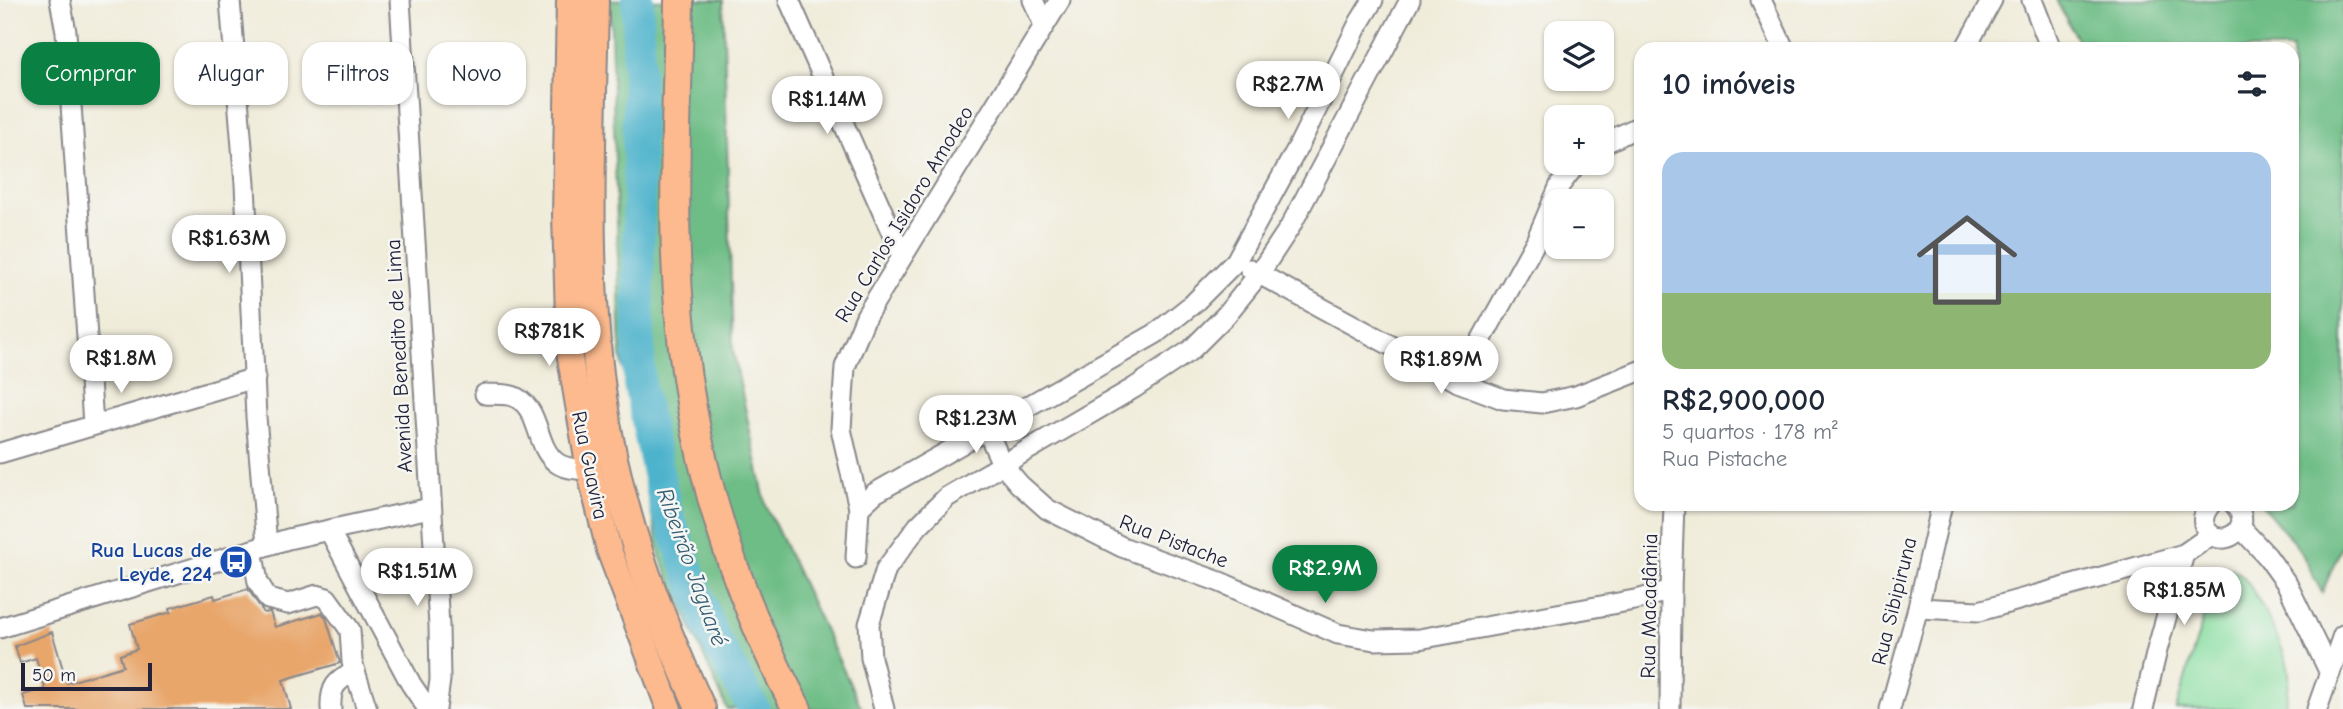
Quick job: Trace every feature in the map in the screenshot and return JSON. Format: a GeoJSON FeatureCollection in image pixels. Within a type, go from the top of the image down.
{"type":"FeatureCollection","features":[{"type":"Feature","properties":{"kind":"highway"},"geometry":{"type":"LineString","coordinates":[[594,0],[592,253],[596,342],[602,398],[617,474],[648,582],[668,638],[701,709]]}},
{"type":"Feature","properties":{"kind":"highway"},"geometry":{"type":"LineString","coordinates":[[679,0],[676,256],[693,420],[709,491],[732,566],[758,631],[797,709]]}},
{"type":"Feature","properties":{"kind":"main road","name":"Rua Guavira"},"geometry":{"type":"LineString","coordinates":[[569,0],[565,215],[569,352],[589,470],[609,550],[669,709]]}},
{"type":"Feature","properties":{"kind":"street"},"geometry":{"type":"LineString","coordinates":[[60,0],[66,32],[93,424]]}},
{"type":"Feature","properties":{"kind":"street"},"geometry":{"type":"LineString","coordinates":[[230,0],[244,170],[255,378],[258,582],[268,599],[288,604],[317,595],[327,598],[350,631],[352,662],[367,709]]}},
{"type":"Feature","properties":{"kind":"street","name":"Avenida Benedito de Lima"},"geometry":{"type":"LineString","coordinates":[[400,0],[439,633],[440,680],[436,709]]}},
{"type":"Feature","properties":{"kind":"street"},"geometry":{"type":"LineString","coordinates":[[789,0],[902,256]]}},
{"type":"Feature","properties":{"kind":"street"},"geometry":{"type":"LineString","coordinates":[[1033,0],[1044,25]]}},
{"type":"Feature","properties":{"kind":"street","name":"Rua Carlos Isidoro Amodeo"},"geometry":{"type":"LineString","coordinates":[[856,558],[859,508],[841,429],[845,367],[866,316],[1060,0]]}},
{"type":"Feature","properties":{"kind":"street"},"geometry":{"type":"LineString","coordinates":[[859,508],[892,482],[1155,334],[1194,303],[1236,261],[1373,0]]}},
{"type":"Feature","properties":{"kind":"street"},"geometry":{"type":"LineString","coordinates":[[884,709],[871,658],[869,624],[886,569],[918,526],[947,497],[1134,388],[1191,350],[1226,315],[1259,274],[1305,200],[1410,0]]}},
{"type":"Feature","properties":{"kind":"street"},"geometry":{"type":"LineString","coordinates":[[1762,0],[1781,42]]}},
{"type":"Feature","properties":{"kind":"street"},"geometry":{"type":"LineString","coordinates":[[1969,42],[1992,0]]}},
{"type":"Feature","properties":{"kind":"street"},"geometry":{"type":"LineString","coordinates":[[2032,0],[2047,42]]}},
{"type":"Feature","properties":{"kind":"street"},"geometry":{"type":"LineString","coordinates":[[1614,139],[1634,129]]}},
{"type":"Feature","properties":{"kind":"street"},"geometry":{"type":"LineString","coordinates":[[1288,165],[1292,187],[1305,200]]}},
{"type":"Feature","properties":{"kind":"street"},"geometry":{"type":"LineString","coordinates":[[1458,382],[1536,241],[1560,185],[1568,175]]}},
{"type":"Feature","properties":{"kind":"street"},"geometry":{"type":"LineString","coordinates":[[1236,261],[1458,382],[1503,399],[1542,403],[1576,396],[1634,373]]}},
{"type":"Feature","properties":{"kind":"street"},"geometry":{"type":"LineString","coordinates":[[0,453],[255,378]]}},
{"type":"Feature","properties":{"kind":"street"},"geometry":{"type":"LineString","coordinates":[[485,394],[515,397],[530,408],[547,451],[556,462],[566,467],[589,470]]}},
{"type":"Feature","properties":{"kind":"street","name":"Rua Pistache"},"geometry":{"type":"LineString","coordinates":[[987,430],[1002,464],[1019,484],[1047,509],[1122,547],[1220,582],[1338,634],[1374,640],[1419,639],[1640,599],[1671,590]]}},
{"type":"Feature","properties":{"kind":"street"},"geometry":{"type":"LineString","coordinates":[[0,628],[259,548],[430,508]]}},
{"type":"Feature","properties":{"kind":"street","name":"Rua Macadâmia"},"geometry":{"type":"LineString","coordinates":[[1670,709],[1674,511]]}},
{"type":"Feature","properties":{"kind":"street","name":"Rua Sibipiruna"},"geometry":{"type":"LineString","coordinates":[[1890,709],[1918,608],[1940,511]]}},
{"type":"Feature","properties":{"kind":"street"},"geometry":{"type":"LineString","coordinates":[[2207,511],[2203,518],[2207,530],[2217,538],[2229,537],[2240,527],[2242,518],[2238,511]]}},
{"type":"Feature","properties":{"kind":"street"},"geometry":{"type":"LineString","coordinates":[[2240,527],[2267,556],[2287,584],[2330,673]]}},
{"type":"Feature","properties":{"kind":"street"},"geometry":{"type":"LineString","coordinates":[[329,530],[411,684],[428,709]]}},
{"type":"Feature","properties":{"kind":"street"},"geometry":{"type":"LineString","coordinates":[[1918,608],[1979,611],[2184,554],[2211,535]]}},
{"type":"Feature","properties":{"kind":"street"},"geometry":{"type":"LineString","coordinates":[[2143,709],[2184,554]]}},
{"type":"Feature","properties":{"kind":"street"},"geometry":{"type":"LineString","coordinates":[[2317,709],[2343,635]]}},
{"type":"Feature","properties":{"kind":"street"},"geometry":{"type":"LineString","coordinates":[[331,709],[330,693],[333,686],[341,678],[355,672]]}},
{"type":"Feature","properties":{"kind":"green space"},"geometry":{"type":"Polygon","coordinates":[[[610,0],[723,0],[733,351],[766,506],[862,709],[727,709],[660,557],[621,356],[610,0]]]}},
{"type":"Feature","properties":{"kind":"green space"},"geometry":{"type":"Polygon","coordinates":[[[2056,0],[2343,0],[2343,543],[2322,593],[2300,550],[2267,511],[2299,511],[2299,42],[2078,42],[2056,0]]]}},
{"type":"Feature","properties":{"kind":"green space"},"geometry":{"type":"Polygon","coordinates":[[[2221,568],[2235,570],[2243,577],[2260,602],[2276,634],[2289,672],[2284,709],[2176,709],[2216,576],[2221,568]]]}},
{"type":"Feature","properties":{"kind":"building"},"geometry":{"type":"Polygon","coordinates":[[[248,589],[264,613],[270,612],[275,627],[322,613],[326,618],[340,663],[283,680],[291,709],[27,709],[23,695],[45,689],[36,658],[20,663],[15,646],[52,632],[67,683],[123,666],[120,655],[137,649],[130,624],[171,612],[170,608],[214,595],[215,599],[248,589]]]}},
{"type":"Feature","properties":{"kind":"waterway","name":"Ribeirão Jaguaré"},"geometry":{"type":"LineString","coordinates":[[638,0],[639,384],[666,510],[712,634],[754,709]]}},
{"type":"Feature","properties":{"kind":"place","name":"Rua Lucas de Leyde, 224"},"geometry":{"type":"Point","coordinates":[236,562]}}]}
